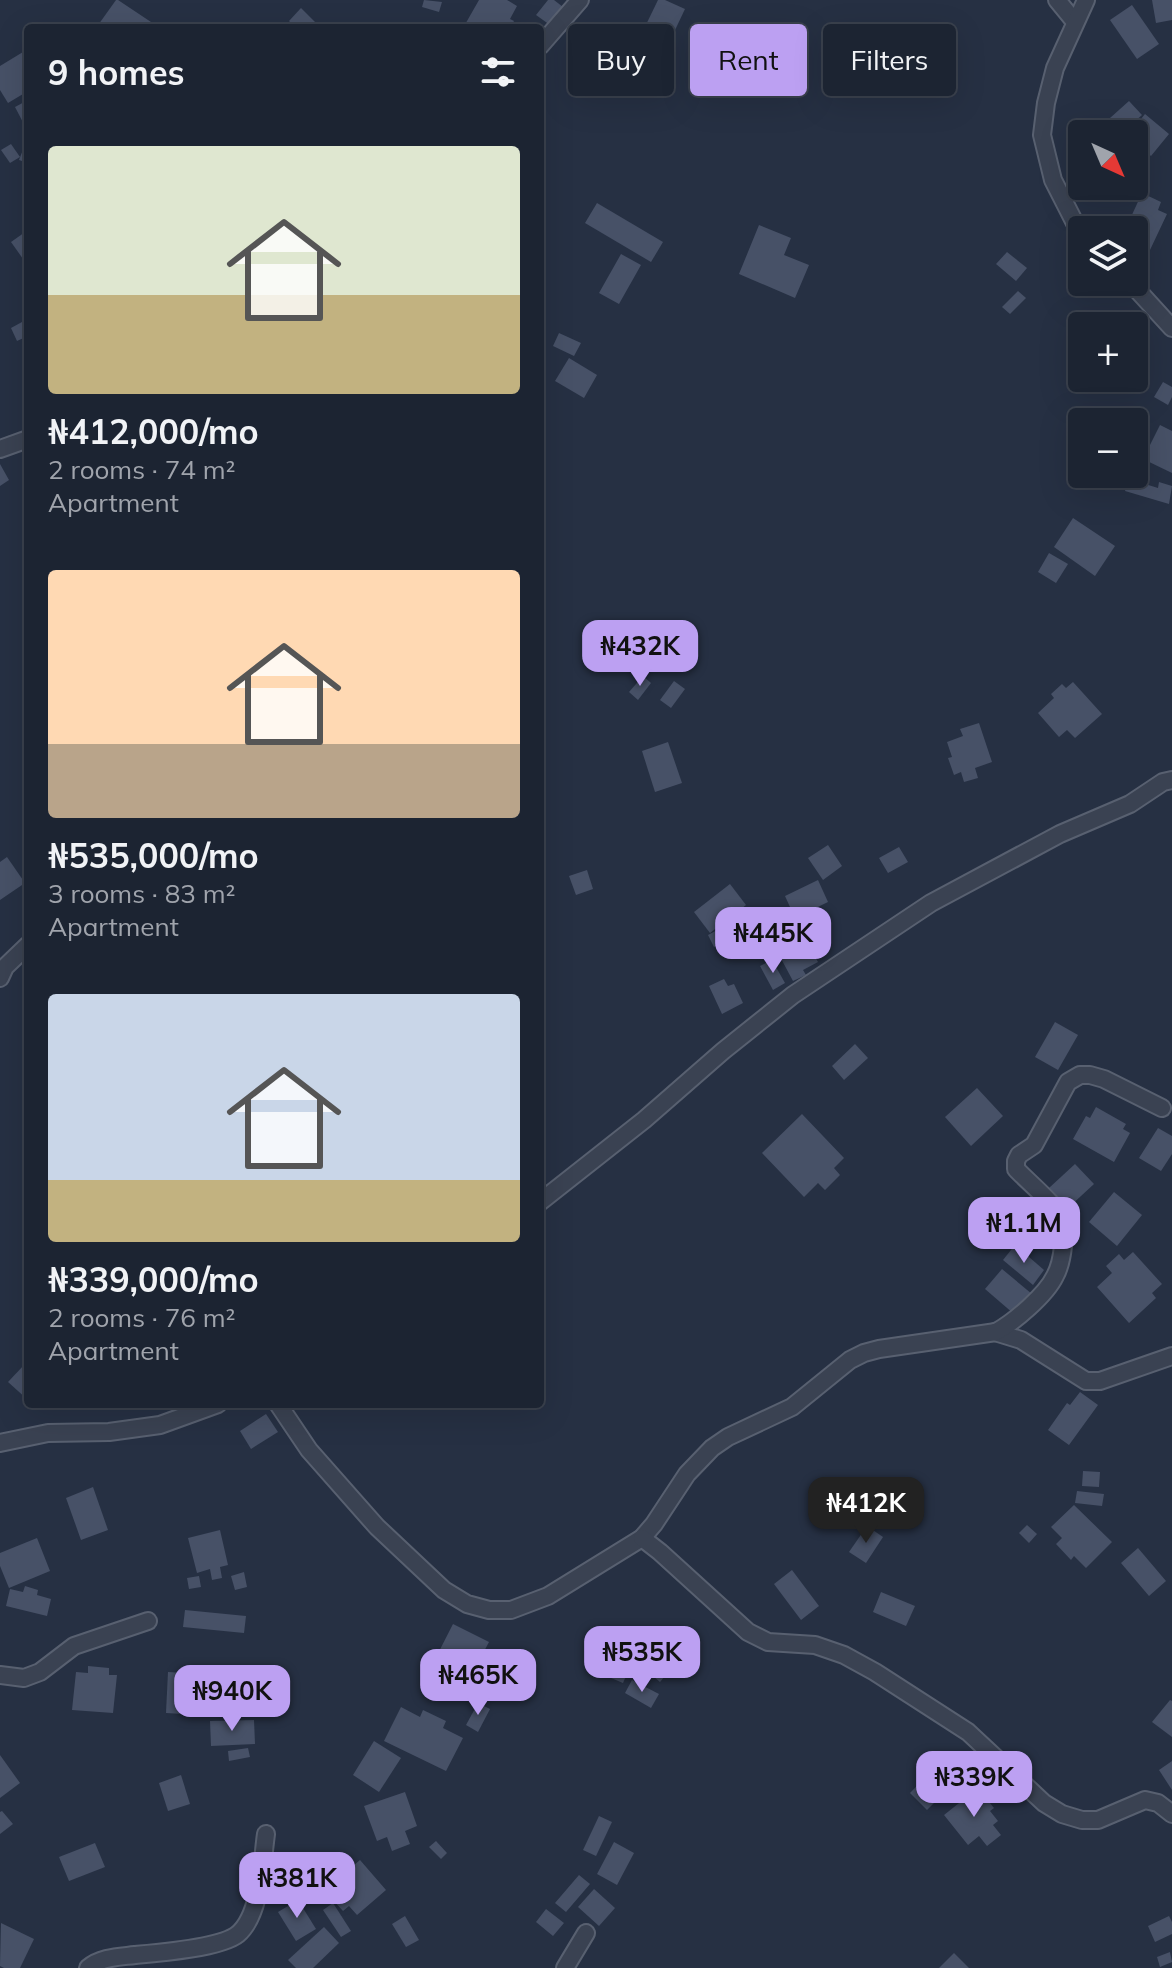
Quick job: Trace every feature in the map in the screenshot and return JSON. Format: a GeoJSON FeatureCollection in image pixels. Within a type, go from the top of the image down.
{"type":"FeatureCollection","features":[{"type":"Feature","properties":{"kind":"street"},"geometry":{"type":"LineString","coordinates":[[544,40],[566,7],[580,0]]}},
{"type":"Feature","properties":{"kind":"street"},"geometry":{"type":"LineString","coordinates":[[1057,0],[1075,22]]}},
{"type":"Feature","properties":{"kind":"street"},"geometry":{"type":"LineString","coordinates":[[1071,216],[1053,180],[1042,135],[1055,68],[1086,0]]}},
{"type":"Feature","properties":{"kind":"street"},"geometry":{"type":"LineString","coordinates":[[1143,296],[1172,328]]}},
{"type":"Feature","properties":{"kind":"street"},"geometry":{"type":"LineString","coordinates":[[0,449],[24,440]]}},
{"type":"Feature","properties":{"kind":"street"},"geometry":{"type":"LineString","coordinates":[[544,1199],[793,995],[931,903],[1060,834],[1130,804],[1167,781],[1172,762]]}},
{"type":"Feature","properties":{"kind":"street"},"geometry":{"type":"LineString","coordinates":[[0,978],[5,967],[24,949]]}},
{"type":"Feature","properties":{"kind":"street"},"geometry":{"type":"LineString","coordinates":[[281,1408],[309,1450],[377,1527],[444,1590],[467,1604],[489,1610],[511,1610],[548,1596],[642,1538],[687,1474],[712,1448],[728,1437],[792,1407],[850,1360],[879,1349],[995,1332],[1012,1323],[1048,1287],[1061,1258],[1064,1222],[1016,1169],[1016,1161],[1019,1155],[1034,1145],[1068,1082],[1080,1075],[1090,1075],[1162,1108]]}},
{"type":"Feature","properties":{"kind":"street"},"geometry":{"type":"LineString","coordinates":[[995,1332],[1021,1340],[1086,1381],[1100,1381],[1172,1356]]}},
{"type":"Feature","properties":{"kind":"street"},"geometry":{"type":"LineString","coordinates":[[0,1443],[48,1433],[109,1432],[160,1425],[207,1408]]}},
{"type":"Feature","properties":{"kind":"street"},"geometry":{"type":"LineString","coordinates":[[642,1538],[748,1632],[768,1642],[815,1645],[844,1655],[875,1672],[968,1732],[1044,1803],[1062,1814],[1082,1820],[1098,1820],[1145,1800],[1158,1803],[1172,1814]]}},
{"type":"Feature","properties":{"kind":"street"},"geometry":{"type":"LineString","coordinates":[[0,1675],[24,1678],[40,1672],[74,1646],[148,1621]]}},
{"type":"Feature","properties":{"kind":"street"},"geometry":{"type":"LineString","coordinates":[[88,1968],[108,1958],[164,1953],[225,1941],[238,1934],[248,1921],[258,1894],[266,1834]]}},
{"type":"Feature","properties":{"kind":"street"},"geometry":{"type":"LineString","coordinates":[[565,1968],[586,1933]]}},
{"type":"Feature","properties":{"kind":"building"},"geometry":{"type":"Polygon","coordinates":[[[118,0],[154,24],[99,24],[118,0]]]}},
{"type":"Feature","properties":{"kind":"building"},"geometry":{"type":"Polygon","coordinates":[[[424,0],[442,2],[439,12],[422,7],[424,0]]]}},
{"type":"Feature","properties":{"kind":"building"},"geometry":{"type":"Polygon","coordinates":[[[479,0],[507,0],[517,6],[510,19],[514,21],[512,24],[465,24],[479,0]]]}},
{"type":"Feature","properties":{"kind":"building"},"geometry":{"type":"Polygon","coordinates":[[[548,0],[554,0],[563,7],[550,25],[536,15],[548,0]]]}},
{"type":"Feature","properties":{"kind":"building"},"geometry":{"type":"Polygon","coordinates":[[[658,0],[685,9],[674,32],[674,24],[646,24],[658,0]]]}},
{"type":"Feature","properties":{"kind":"building"},"geometry":{"type":"Polygon","coordinates":[[[1152,0],[1172,0],[1172,20],[1156,23],[1152,0]]]}},
{"type":"Feature","properties":{"kind":"building"},"geometry":{"type":"Polygon","coordinates":[[[1132,5],[1159,44],[1137,59],[1110,20],[1132,5]]]}},
{"type":"Feature","properties":{"kind":"building"},"geometry":{"type":"Polygon","coordinates":[[[301,8],[317,24],[292,24],[289,21],[301,8]]]}},
{"type":"Feature","properties":{"kind":"building"},"geometry":{"type":"Polygon","coordinates":[[[24,54],[24,93],[8,103],[0,90],[0,66],[24,54]]]}},
{"type":"Feature","properties":{"kind":"building"},"geometry":{"type":"Polygon","coordinates":[[[1129,101],[1142,115],[1136,120],[1110,118],[1129,101]]]}},
{"type":"Feature","properties":{"kind":"building"},"geometry":{"type":"Polygon","coordinates":[[[24,102],[24,124],[15,107],[24,102]]]}},
{"type":"Feature","properties":{"kind":"building"},"geometry":{"type":"Polygon","coordinates":[[[1145,114],[1169,134],[1151,156],[1148,153],[1148,120],[1140,120],[1145,114]]]}},
{"type":"Feature","properties":{"kind":"building"},"geometry":{"type":"Polygon","coordinates":[[[11,144],[20,157],[10,163],[1,150],[11,144]]]}},
{"type":"Feature","properties":{"kind":"building"},"geometry":{"type":"Polygon","coordinates":[[[1148,196],[1161,202],[1158,210],[1167,214],[1150,250],[1148,216],[1131,216],[1139,200],[1148,200],[1148,196]]]}},
{"type":"Feature","properties":{"kind":"building"},"geometry":{"type":"Polygon","coordinates":[[[597,203],[663,242],[651,262],[585,223],[597,203]]]}},
{"type":"Feature","properties":{"kind":"building"},"geometry":{"type":"Polygon","coordinates":[[[759,225],[791,238],[784,255],[809,265],[795,298],[739,274],[759,225]]]}},
{"type":"Feature","properties":{"kind":"building"},"geometry":{"type":"Polygon","coordinates":[[[24,233],[24,260],[11,242],[24,233]]]}},
{"type":"Feature","properties":{"kind":"building"},"geometry":{"type":"Polygon","coordinates":[[[1007,252],[1027,268],[1016,281],[996,264],[1007,252]]]}},
{"type":"Feature","properties":{"kind":"building"},"geometry":{"type":"Polygon","coordinates":[[[621,254],[641,265],[619,304],[599,293],[621,254]]]}},
{"type":"Feature","properties":{"kind":"building"},"geometry":{"type":"Polygon","coordinates":[[[1018,291],[1026,298],[1010,314],[1002,307],[1018,291]]]}},
{"type":"Feature","properties":{"kind":"building"},"geometry":{"type":"Polygon","coordinates":[[[22,322],[24,338],[17,341],[11,328],[22,322]]]}},
{"type":"Feature","properties":{"kind":"building"},"geometry":{"type":"Polygon","coordinates":[[[559,333],[581,343],[574,356],[553,346],[559,333]]]}},
{"type":"Feature","properties":{"kind":"building"},"geometry":{"type":"Polygon","coordinates":[[[569,358],[597,375],[584,398],[555,381],[569,358]]]}},
{"type":"Feature","properties":{"kind":"building"},"geometry":{"type":"Polygon","coordinates":[[[1163,382],[1172,387],[1168,405],[1154,397],[1163,382]]]}},
{"type":"Feature","properties":{"kind":"building"},"geometry":{"type":"Polygon","coordinates":[[[1160,425],[1172,431],[1172,473],[1148,461],[1148,449],[1160,425]]]}},
{"type":"Feature","properties":{"kind":"building"},"geometry":{"type":"Polygon","coordinates":[[[0,464],[9,480],[0,486],[0,464]]]}},
{"type":"Feature","properties":{"kind":"building"},"geometry":{"type":"Polygon","coordinates":[[[1159,482],[1172,486],[1169,504],[1125,491],[1126,488],[1148,488],[1148,485],[1158,488],[1159,482]]]}},
{"type":"Feature","properties":{"kind":"building"},"geometry":{"type":"Polygon","coordinates":[[[1073,518],[1115,546],[1095,576],[1054,547],[1073,518]]]}},
{"type":"Feature","properties":{"kind":"building"},"geometry":{"type":"Polygon","coordinates":[[[1049,553],[1068,564],[1056,583],[1038,572],[1049,553]]]}},
{"type":"Feature","properties":{"kind":"building"},"geometry":{"type":"Polygon","coordinates":[[[625,631],[645,651],[632,665],[611,645],[625,631]]]}},
{"type":"Feature","properties":{"kind":"building"},"geometry":{"type":"Polygon","coordinates":[[[643,676],[651,683],[638,700],[629,692],[643,676]]]}},
{"type":"Feature","properties":{"kind":"building"},"geometry":{"type":"Polygon","coordinates":[[[674,681],[685,689],[671,708],[660,700],[674,681]]]}},
{"type":"Feature","properties":{"kind":"building"},"geometry":{"type":"Polygon","coordinates":[[[1073,682],[1102,714],[1075,738],[1067,730],[1059,737],[1038,713],[1054,698],[1051,694],[1062,684],[1066,688],[1073,682]]]}},
{"type":"Feature","properties":{"kind":"building"},"geometry":{"type":"Polygon","coordinates":[[[979,723],[992,762],[975,768],[978,778],[964,782],[961,772],[954,775],[947,742],[963,736],[960,729],[979,723]]]}},
{"type":"Feature","properties":{"kind":"building"},"geometry":{"type":"Polygon","coordinates":[[[668,742],[682,783],[655,792],[642,751],[668,742]]]}},
{"type":"Feature","properties":{"kind":"building"},"geometry":{"type":"Polygon","coordinates":[[[828,845],[842,866],[823,880],[808,858],[828,845]]]}},
{"type":"Feature","properties":{"kind":"building"},"geometry":{"type":"Polygon","coordinates":[[[899,847],[908,862],[888,873],[879,858],[899,847]]]}},
{"type":"Feature","properties":{"kind":"building"},"geometry":{"type":"Polygon","coordinates":[[[7,857],[24,884],[0,900],[0,862],[7,857]]]}},
{"type":"Feature","properties":{"kind":"building"},"geometry":{"type":"Polygon","coordinates":[[[587,870],[593,889],[576,895],[569,876],[587,870]]]}},
{"type":"Feature","properties":{"kind":"building"},"geometry":{"type":"Polygon","coordinates":[[[818,880],[828,902],[795,918],[785,896],[818,880]]]}},
{"type":"Feature","properties":{"kind":"building"},"geometry":{"type":"Polygon","coordinates":[[[730,884],[746,905],[710,933],[694,912],[730,884]]]}},
{"type":"Feature","properties":{"kind":"building"},"geometry":{"type":"Polygon","coordinates":[[[721,928],[727,941],[714,947],[708,935],[721,928]]]}},
{"type":"Feature","properties":{"kind":"building"},"geometry":{"type":"Polygon","coordinates":[[[798,942],[805,955],[812,951],[818,962],[803,970],[806,975],[793,981],[778,953],[798,942]]]}},
{"type":"Feature","properties":{"kind":"building"},"geometry":{"type":"Polygon","coordinates":[[[772,960],[785,983],[773,990],[760,966],[772,960]]]}},
{"type":"Feature","properties":{"kind":"building"},"geometry":{"type":"Polygon","coordinates":[[[724,979],[728,986],[734,984],[743,1003],[722,1014],[709,986],[724,979]]]}},
{"type":"Feature","properties":{"kind":"building"},"geometry":{"type":"Polygon","coordinates":[[[1055,1022],[1078,1035],[1058,1070],[1035,1057],[1055,1022]]]}},
{"type":"Feature","properties":{"kind":"building"},"geometry":{"type":"Polygon","coordinates":[[[855,1044],[868,1058],[844,1080],[832,1066],[855,1044]]]}},
{"type":"Feature","properties":{"kind":"building"},"geometry":{"type":"Polygon","coordinates":[[[977,1088],[1003,1116],[971,1146],[945,1117],[977,1088]]]}},
{"type":"Feature","properties":{"kind":"building"},"geometry":{"type":"Polygon","coordinates":[[[1096,1107],[1126,1124],[1123,1129],[1130,1133],[1114,1162],[1073,1139],[1086,1116],[1090,1118],[1096,1107]]]}},
{"type":"Feature","properties":{"kind":"building"},"geometry":{"type":"Polygon","coordinates":[[[802,1114],[844,1158],[834,1168],[840,1175],[825,1190],[818,1183],[804,1197],[762,1153],[802,1114]]]}},
{"type":"Feature","properties":{"kind":"building"},"geometry":{"type":"Polygon","coordinates":[[[1158,1128],[1172,1136],[1172,1154],[1161,1171],[1139,1158],[1158,1128]]]}},
{"type":"Feature","properties":{"kind":"building"},"geometry":{"type":"Polygon","coordinates":[[[1075,1164],[1094,1184],[1068,1208],[1049,1188],[1075,1164]]]}},
{"type":"Feature","properties":{"kind":"building"},"geometry":{"type":"Polygon","coordinates":[[[1114,1192],[1142,1215],[1117,1246],[1089,1222],[1114,1192]]]}},
{"type":"Feature","properties":{"kind":"building"},"geometry":{"type":"Polygon","coordinates":[[[1015,1245],[1044,1270],[1033,1285],[1003,1260],[1015,1245]]]}},
{"type":"Feature","properties":{"kind":"building"},"geometry":{"type":"Polygon","coordinates":[[[1133,1252],[1162,1284],[1152,1293],[1156,1298],[1129,1323],[1097,1287],[1112,1273],[1106,1266],[1119,1254],[1124,1260],[1133,1252]]]}},
{"type":"Feature","properties":{"kind":"building"},"geometry":{"type":"Polygon","coordinates":[[[1002,1269],[1032,1294],[1014,1314],[985,1289],[1002,1269]]]}},
{"type":"Feature","properties":{"kind":"building"},"geometry":{"type":"Polygon","coordinates":[[[24,1365],[24,1396],[8,1382],[24,1365]]]}},
{"type":"Feature","properties":{"kind":"building"},"geometry":{"type":"Polygon","coordinates":[[[1080,1392],[1098,1405],[1069,1445],[1048,1430],[1067,1403],[1070,1405],[1080,1392]]]}},
{"type":"Feature","properties":{"kind":"building"},"geometry":{"type":"Polygon","coordinates":[[[266,1414],[278,1432],[251,1449],[240,1431],[266,1414]]]}},
{"type":"Feature","properties":{"kind":"building"},"geometry":{"type":"Polygon","coordinates":[[[1083,1471],[1100,1472],[1099,1487],[1082,1486],[1083,1471]]]}},
{"type":"Feature","properties":{"kind":"building"},"geometry":{"type":"Polygon","coordinates":[[[93,1487],[108,1530],[81,1540],[66,1498],[93,1487]]]}},
{"type":"Feature","properties":{"kind":"building"},"geometry":{"type":"Polygon","coordinates":[[[1077,1491],[1104,1494],[1102,1506],[1075,1503],[1077,1491]]]}},
{"type":"Feature","properties":{"kind":"building"},"geometry":{"type":"Polygon","coordinates":[[[1074,1505],[1112,1542],[1086,1568],[1074,1556],[1071,1560],[1056,1544],[1062,1538],[1051,1527],[1074,1505]]]}},
{"type":"Feature","properties":{"kind":"building"},"geometry":{"type":"Polygon","coordinates":[[[1027,1525],[1037,1534],[1029,1543],[1019,1533],[1027,1525]]]}},
{"type":"Feature","properties":{"kind":"building"},"geometry":{"type":"Polygon","coordinates":[[[867,1526],[883,1537],[866,1563],[849,1552],[867,1526]]]}},
{"type":"Feature","properties":{"kind":"building"},"geometry":{"type":"Polygon","coordinates":[[[220,1530],[228,1565],[220,1567],[222,1578],[212,1580],[210,1569],[197,1573],[188,1538],[220,1530]]]}},
{"type":"Feature","properties":{"kind":"building"},"geometry":{"type":"Polygon","coordinates":[[[37,1538],[50,1571],[9,1588],[0,1566],[0,1553],[37,1538]]]}},
{"type":"Feature","properties":{"kind":"building"},"geometry":{"type":"Polygon","coordinates":[[[1138,1548],[1166,1581],[1149,1596],[1121,1563],[1138,1548]]]}},
{"type":"Feature","properties":{"kind":"building"},"geometry":{"type":"Polygon","coordinates":[[[792,1570],[819,1606],[801,1620],[774,1584],[792,1570]]]}},
{"type":"Feature","properties":{"kind":"building"},"geometry":{"type":"Polygon","coordinates":[[[244,1572],[247,1587],[235,1590],[231,1576],[244,1572]]]}},
{"type":"Feature","properties":{"kind":"building"},"geometry":{"type":"Polygon","coordinates":[[[199,1576],[201,1587],[189,1589],[187,1578],[199,1576]]]}},
{"type":"Feature","properties":{"kind":"building"},"geometry":{"type":"Polygon","coordinates":[[[25,1586],[38,1590],[37,1595],[51,1599],[47,1616],[6,1606],[10,1589],[23,1592],[25,1586]]]}},
{"type":"Feature","properties":{"kind":"building"},"geometry":{"type":"Polygon","coordinates":[[[881,1592],[915,1606],[906,1626],[873,1612],[881,1592]]]}},
{"type":"Feature","properties":{"kind":"building"},"geometry":{"type":"Polygon","coordinates":[[[185,1610],[246,1616],[244,1633],[183,1627],[185,1610]]]}},
{"type":"Feature","properties":{"kind":"building"},"geometry":{"type":"Polygon","coordinates":[[[453,1624],[489,1642],[472,1674],[487,1681],[478,1698],[428,1673],[453,1624]]]}},
{"type":"Feature","properties":{"kind":"building"},"geometry":{"type":"Polygon","coordinates":[[[657,1629],[685,1652],[660,1682],[632,1658],[657,1629]]]}},
{"type":"Feature","properties":{"kind":"building"},"geometry":{"type":"Polygon","coordinates":[[[612,1656],[631,1665],[623,1683],[604,1675],[612,1656]]]}},
{"type":"Feature","properties":{"kind":"building"},"geometry":{"type":"Polygon","coordinates":[[[88,1666],[109,1668],[109,1675],[117,1675],[113,1713],[72,1710],[76,1672],[88,1673],[88,1666]]]}},
{"type":"Feature","properties":{"kind":"building"},"geometry":{"type":"Polygon","coordinates":[[[168,1672],[201,1674],[198,1715],[166,1713],[168,1672]]]}},
{"type":"Feature","properties":{"kind":"building"},"geometry":{"type":"Polygon","coordinates":[[[632,1680],[659,1694],[651,1708],[625,1693],[632,1680]]]}},
{"type":"Feature","properties":{"kind":"building"},"geometry":{"type":"Polygon","coordinates":[[[1172,1701],[1172,1737],[1152,1722],[1172,1701]]]}},
{"type":"Feature","properties":{"kind":"building"},"geometry":{"type":"Polygon","coordinates":[[[478,1703],[490,1709],[478,1732],[466,1725],[478,1703]]]}},
{"type":"Feature","properties":{"kind":"building"},"geometry":{"type":"Polygon","coordinates":[[[401,1707],[420,1717],[423,1710],[446,1721],[443,1728],[463,1738],[446,1771],[384,1741],[401,1707]]]}},
{"type":"Feature","properties":{"kind":"building"},"geometry":{"type":"Polygon","coordinates":[[[254,1720],[255,1744],[211,1746],[210,1721],[254,1720]]]}},
{"type":"Feature","properties":{"kind":"building"},"geometry":{"type":"Polygon","coordinates":[[[374,1741],[401,1758],[379,1792],[353,1775],[374,1741]]]}},
{"type":"Feature","properties":{"kind":"building"},"geometry":{"type":"Polygon","coordinates":[[[248,1748],[250,1757],[229,1761],[228,1751],[248,1748]]]}},
{"type":"Feature","properties":{"kind":"building"},"geometry":{"type":"Polygon","coordinates":[[[0,1755],[20,1783],[0,1798],[0,1755]]]}},
{"type":"Feature","properties":{"kind":"building"},"geometry":{"type":"Polygon","coordinates":[[[1172,1761],[1172,1790],[1159,1770],[1172,1761]]]}},
{"type":"Feature","properties":{"kind":"building"},"geometry":{"type":"Polygon","coordinates":[[[938,1764],[955,1782],[927,1810],[910,1793],[938,1764]]]}},
{"type":"Feature","properties":{"kind":"building"},"geometry":{"type":"Polygon","coordinates":[[[181,1775],[190,1804],[168,1811],[159,1783],[181,1775]]]}},
{"type":"Feature","properties":{"kind":"building"},"geometry":{"type":"Polygon","coordinates":[[[978,1788],[994,1808],[990,1811],[998,1821],[993,1825],[1001,1835],[987,1846],[979,1836],[968,1845],[944,1815],[978,1788]]]}},
{"type":"Feature","properties":{"kind":"building"},"geometry":{"type":"Polygon","coordinates":[[[405,1792],[417,1826],[405,1831],[410,1844],[392,1851],[387,1837],[377,1841],[364,1806],[405,1792]]]}},
{"type":"Feature","properties":{"kind":"building"},"geometry":{"type":"Polygon","coordinates":[[[0,1812],[13,1824],[0,1834],[0,1812]]]}},
{"type":"Feature","properties":{"kind":"building"},"geometry":{"type":"Polygon","coordinates":[[[599,1816],[612,1822],[596,1856],[583,1850],[599,1816]]]}},
{"type":"Feature","properties":{"kind":"building"},"geometry":{"type":"Polygon","coordinates":[[[436,1841],[447,1853],[441,1859],[429,1847],[436,1841]]]}},
{"type":"Feature","properties":{"kind":"building"},"geometry":{"type":"Polygon","coordinates":[[[614,1842],[634,1853],[617,1885],[597,1874],[614,1842]]]}},
{"type":"Feature","properties":{"kind":"building"},"geometry":{"type":"Polygon","coordinates":[[[95,1843],[105,1867],[69,1881],[59,1857],[95,1843]]]}},
{"type":"Feature","properties":{"kind":"building"},"geometry":{"type":"Polygon","coordinates":[[[360,1860],[386,1890],[357,1915],[349,1906],[343,1911],[332,1899],[338,1893],[331,1885],[360,1860]]]}},
{"type":"Feature","properties":{"kind":"building"},"geometry":{"type":"Polygon","coordinates":[[[579,1875],[590,1884],[566,1912],[555,1903],[579,1875]]]}},
{"type":"Feature","properties":{"kind":"building"},"geometry":{"type":"Polygon","coordinates":[[[594,1889],[615,1908],[599,1926],[578,1907],[594,1889]]]}},
{"type":"Feature","properties":{"kind":"building"},"geometry":{"type":"Polygon","coordinates":[[[298,1900],[316,1929],[296,1941],[278,1912],[298,1900]]]}},
{"type":"Feature","properties":{"kind":"building"},"geometry":{"type":"Polygon","coordinates":[[[333,1903],[351,1931],[341,1937],[323,1910],[333,1903]]]}},
{"type":"Feature","properties":{"kind":"building"},"geometry":{"type":"Polygon","coordinates":[[[546,1909],[564,1923],[553,1936],[536,1922],[546,1909]]]}},
{"type":"Feature","properties":{"kind":"building"},"geometry":{"type":"Polygon","coordinates":[[[405,1916],[419,1940],[406,1947],[392,1924],[405,1916]]]}},
{"type":"Feature","properties":{"kind":"building"},"geometry":{"type":"Polygon","coordinates":[[[1169,1916],[1172,1934],[1155,1942],[1148,1926],[1169,1916]]]}},
{"type":"Feature","properties":{"kind":"building"},"geometry":{"type":"Polygon","coordinates":[[[1,1923],[34,1939],[20,1968],[0,1966],[1,1923]]]}},
{"type":"Feature","properties":{"kind":"building"},"geometry":{"type":"Polygon","coordinates":[[[324,1927],[339,1943],[313,1968],[296,1968],[288,1960],[324,1927]]]}},
{"type":"Feature","properties":{"kind":"building"},"geometry":{"type":"Polygon","coordinates":[[[1170,1952],[1172,1962],[1160,1967],[1157,1957],[1170,1952]]]}},
{"type":"Feature","properties":{"kind":"building"},"geometry":{"type":"Polygon","coordinates":[[[954,1953],[969,1968],[939,1968],[954,1953]]]}}]}
